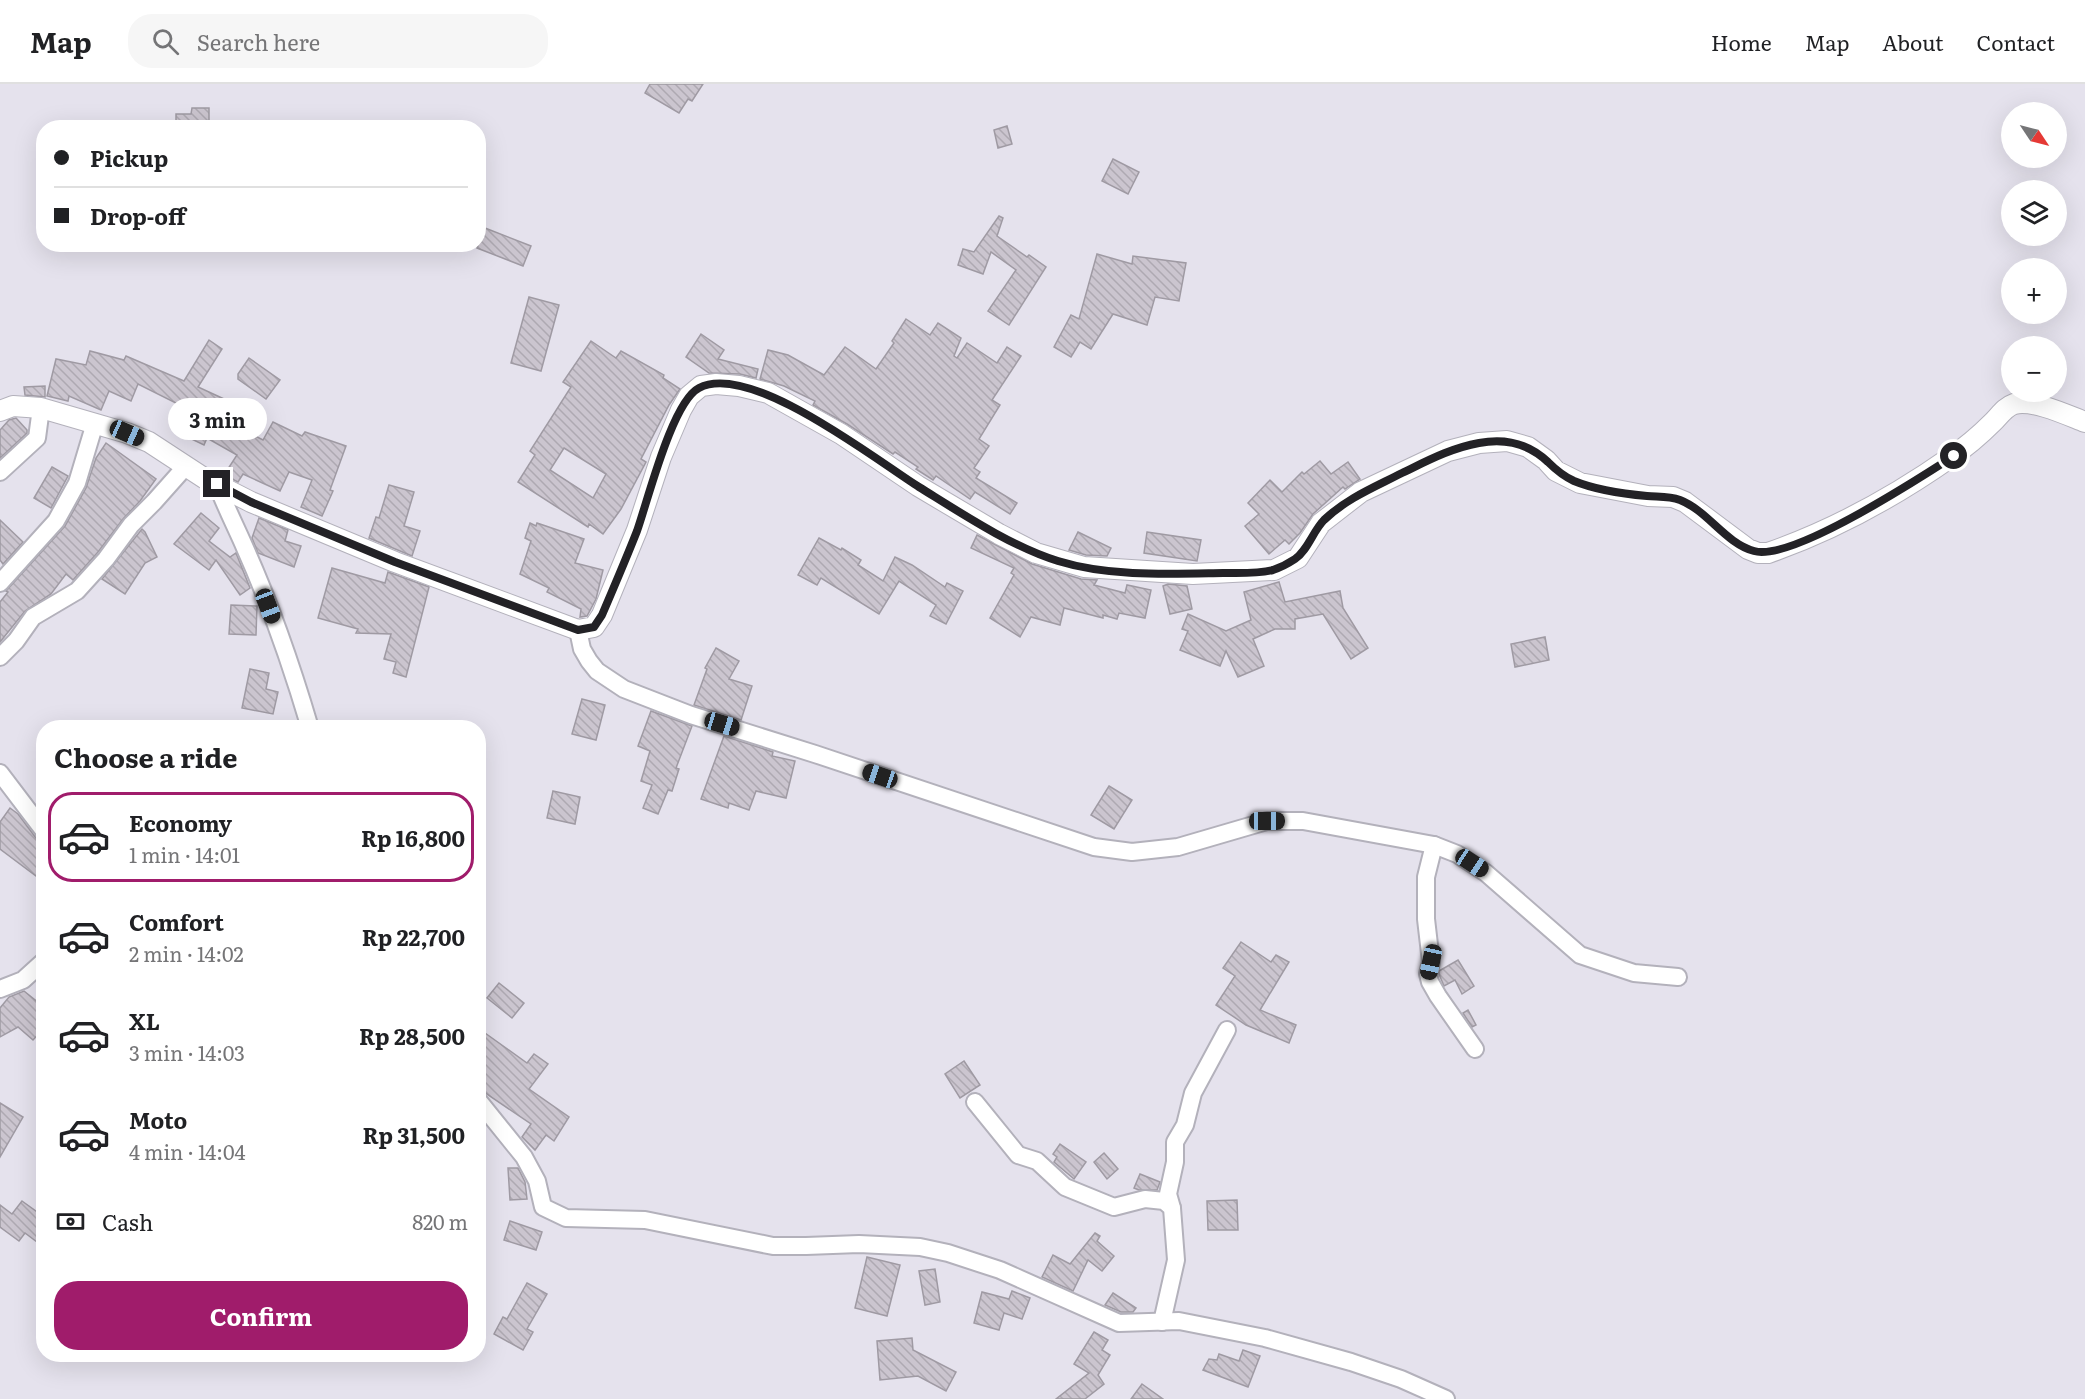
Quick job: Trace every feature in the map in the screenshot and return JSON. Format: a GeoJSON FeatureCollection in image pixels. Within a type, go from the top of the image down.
{"type":"FeatureCollection","features":[{"type":"Feature","properties":{"kind":"street"},"geometry":{"type":"LineString","coordinates":[[0,411],[13,406],[41,408],[127,433],[149,442],[186,466],[251,502],[395,562],[578,630],[594,627],[602,615],[637,531],[661,457],[681,410],[689,396],[701,386],[716,384],[740,386],[768,393],[841,434],[918,486],[1036,553],[1084,567],[1181,573],[1274,570],[1298,558],[1321,523],[1362,492],[1448,451],[1479,443],[1507,441],[1528,447],[1546,460],[1556,471],[1580,483],[1648,496],[1673,497],[1685,502],[1748,549],[1758,553],[1768,553],[1847,521],[1912,483],[1954,456],[2005,409],[2015,404],[2029,404],[2085,422]]}},
{"type":"Feature","properties":{"kind":"street"},"geometry":{"type":"LineString","coordinates":[[0,472],[37,438],[41,408]]}},
{"type":"Feature","properties":{"kind":"street"},"geometry":{"type":"LineString","coordinates":[[0,583],[56,521],[77,483],[95,423]]}},
{"type":"Feature","properties":{"kind":"street"},"geometry":{"type":"LineString","coordinates":[[0,657],[16,641],[33,617],[77,591],[106,559],[131,525],[186,466]]}},
{"type":"Feature","properties":{"kind":"street"},"geometry":{"type":"LineString","coordinates":[[217,484],[226,510],[245,547],[287,654],[308,720]]}},
{"type":"Feature","properties":{"kind":"street"},"geometry":{"type":"LineString","coordinates":[[578,630],[582,649],[589,662],[597,671],[624,689],[692,715],[1094,847],[1132,852],[1178,847],[1267,821],[1303,821],[1434,845],[1457,854],[1486,873],[1580,956],[1634,973],[1678,977]]}},
{"type":"Feature","properties":{"kind":"street"},"geometry":{"type":"LineString","coordinates":[[0,773],[36,820]]}},
{"type":"Feature","properties":{"kind":"street"},"geometry":{"type":"LineString","coordinates":[[1434,845],[1426,877],[1426,919],[1431,962],[1428,974],[1438,996],[1475,1049]]}},
{"type":"Feature","properties":{"kind":"street"},"geometry":{"type":"LineString","coordinates":[[0,988],[23,980],[36,968]]}},
{"type":"Feature","properties":{"kind":"street"},"geometry":{"type":"LineString","coordinates":[[1162,1322],[1176,1260],[1172,1208],[1168,1194],[1175,1162],[1175,1142],[1185,1125],[1193,1093],[1227,1030]]}},
{"type":"Feature","properties":{"kind":"street"},"geometry":{"type":"LineString","coordinates":[[975,1102],[1018,1155],[1037,1161],[1065,1186],[1114,1207],[1145,1199],[1164,1201],[1172,1208]]}},
{"type":"Feature","properties":{"kind":"street"},"geometry":{"type":"LineString","coordinates":[[486,1110],[524,1157],[537,1181],[543,1207],[566,1218],[645,1220],[773,1246],[859,1244],[920,1247],[948,1253],[1000,1270],[1119,1323],[1179,1321],[1254,1336],[1351,1362],[1401,1379],[1446,1399]]}},
{"type":"Feature","properties":{"kind":"building"},"geometry":{"type":"Polygon","coordinates":[[[650,84],[703,84],[692,101],[688,99],[679,113],[645,93],[650,84]]]}},
{"type":"Feature","properties":{"kind":"building"},"geometry":{"type":"Polygon","coordinates":[[[192,108],[209,108],[209,120],[176,120],[176,114],[191,114],[192,108]]]}},
{"type":"Feature","properties":{"kind":"building"},"geometry":{"type":"Polygon","coordinates":[[[1007,126],[1012,144],[998,148],[994,130],[1007,126]]]}},
{"type":"Feature","properties":{"kind":"building"},"geometry":{"type":"Polygon","coordinates":[[[1113,159],[1139,172],[1128,194],[1102,181],[1113,159]]]}},
{"type":"Feature","properties":{"kind":"building"},"geometry":{"type":"Polygon","coordinates":[[[999,216],[1003,218],[997,236],[1046,267],[1009,325],[988,311],[1016,270],[991,252],[983,274],[958,265],[963,249],[974,252],[999,216]]]}},
{"type":"Feature","properties":{"kind":"building"},"geometry":{"type":"Polygon","coordinates":[[[486,228],[531,246],[523,266],[486,252],[486,228]]]}},
{"type":"Feature","properties":{"kind":"building"},"geometry":{"type":"Polygon","coordinates":[[[1097,254],[1132,264],[1133,256],[1186,263],[1179,301],[1155,297],[1147,325],[1113,314],[1091,349],[1080,342],[1071,357],[1054,347],[1071,315],[1079,319],[1097,254]]]}},
{"type":"Feature","properties":{"kind":"building"},"geometry":{"type":"Polygon","coordinates":[[[529,297],[559,305],[541,371],[511,363],[529,297]]]}},
{"type":"Feature","properties":{"kind":"building"},"geometry":{"type":"Polygon","coordinates":[[[906,319],[930,335],[938,323],[961,338],[954,356],[957,358],[967,343],[997,363],[1007,347],[1021,356],[992,400],[1000,405],[979,439],[989,446],[974,468],[980,472],[976,478],[1017,503],[1010,514],[975,492],[970,499],[936,476],[933,480],[895,452],[893,454],[813,405],[815,401],[784,386],[760,379],[768,350],[788,355],[824,375],[845,347],[876,369],[894,343],[892,341],[906,319]]]}},
{"type":"Feature","properties":{"kind":"building"},"geometry":{"type":"Polygon","coordinates":[[[701,334],[724,350],[718,359],[758,369],[756,378],[740,374],[709,373],[686,357],[701,334]]]}},
{"type":"Feature","properties":{"kind":"building"},"geometry":{"type":"Polygon","coordinates":[[[209,340],[222,349],[198,387],[224,399],[217,416],[263,440],[273,422],[302,436],[305,432],[346,446],[330,490],[333,491],[322,516],[301,507],[312,480],[289,472],[280,491],[243,474],[238,482],[224,475],[237,455],[207,438],[204,445],[181,434],[192,411],[138,384],[131,401],[109,391],[101,410],[69,396],[68,401],[47,396],[56,359],[86,365],[90,351],[124,360],[126,356],[184,381],[209,340]]]}},
{"type":"Feature","properties":{"kind":"building"},"geometry":{"type":"Polygon","coordinates":[[[591,341],[616,358],[621,351],[664,375],[663,378],[680,389],[669,405],[641,459],[646,462],[621,509],[603,534],[589,524],[588,527],[518,482],[535,455],[530,451],[571,387],[563,382],[591,341]],[[564,448],[550,470],[593,498],[606,474],[564,448]]]}},
{"type":"Feature","properties":{"kind":"building"},"geometry":{"type":"Polygon","coordinates":[[[249,358],[280,380],[266,399],[238,379],[238,374],[249,358]]]}},
{"type":"Feature","properties":{"kind":"building"},"geometry":{"type":"Polygon","coordinates":[[[45,386],[45,397],[25,395],[24,387],[45,386]]]}},
{"type":"Feature","properties":{"kind":"building"},"geometry":{"type":"Polygon","coordinates":[[[16,418],[27,433],[0,458],[0,430],[9,420],[16,418]]]}},
{"type":"Feature","properties":{"kind":"building"},"geometry":{"type":"Polygon","coordinates":[[[106,443],[156,479],[73,580],[66,574],[51,594],[25,611],[0,642],[0,602],[8,592],[6,591],[65,526],[86,488],[96,458],[106,443]]]}},
{"type":"Feature","properties":{"kind":"building"},"geometry":{"type":"Polygon","coordinates":[[[1320,461],[1331,474],[1348,462],[1360,479],[1345,489],[1343,487],[1313,514],[1289,544],[1285,540],[1269,554],[1245,526],[1259,514],[1248,503],[1270,480],[1282,492],[1302,472],[1304,474],[1320,461]]]}},
{"type":"Feature","properties":{"kind":"building"},"geometry":{"type":"Polygon","coordinates":[[[52,467],[68,476],[51,508],[34,498],[52,467]]]}},
{"type":"Feature","properties":{"kind":"building"},"geometry":{"type":"Polygon","coordinates":[[[389,485],[414,492],[404,526],[420,531],[412,556],[369,538],[376,517],[379,518],[389,485]]]}},
{"type":"Feature","properties":{"kind":"building"},"geometry":{"type":"Polygon","coordinates":[[[201,513],[219,528],[209,541],[230,557],[236,553],[250,588],[240,595],[216,560],[209,570],[174,544],[201,513]]]}},
{"type":"Feature","properties":{"kind":"building"},"geometry":{"type":"Polygon","coordinates":[[[259,518],[288,530],[285,541],[301,546],[294,567],[258,553],[252,538],[259,518]]]}},
{"type":"Feature","properties":{"kind":"building"},"geometry":{"type":"Polygon","coordinates":[[[0,520],[23,542],[3,564],[0,560],[0,520]]]}},
{"type":"Feature","properties":{"kind":"building"},"geometry":{"type":"Polygon","coordinates":[[[530,523],[536,526],[537,523],[584,539],[575,563],[603,570],[596,599],[587,616],[580,617],[581,609],[547,592],[549,588],[520,574],[531,541],[525,538],[530,523]]]}},
{"type":"Feature","properties":{"kind":"building"},"geometry":{"type":"Polygon","coordinates":[[[142,529],[157,557],[145,563],[125,594],[102,579],[142,529]]]}},
{"type":"Feature","properties":{"kind":"building"},"geometry":{"type":"Polygon","coordinates":[[[1078,532],[1111,548],[1107,556],[1086,555],[1069,550],[1078,532]]]}},
{"type":"Feature","properties":{"kind":"building"},"geometry":{"type":"Polygon","coordinates":[[[1147,532],[1201,540],[1197,561],[1144,553],[1147,532]]]}},
{"type":"Feature","properties":{"kind":"building"},"geometry":{"type":"Polygon","coordinates":[[[977,535],[1032,564],[1081,579],[1097,580],[1094,585],[1125,593],[1127,585],[1151,590],[1145,618],[1119,613],[1117,619],[1103,615],[1103,618],[1064,608],[1060,625],[1031,617],[1020,637],[990,618],[1014,575],[1011,573],[1014,568],[971,548],[977,535]]]}},
{"type":"Feature","properties":{"kind":"building"},"geometry":{"type":"Polygon","coordinates":[[[819,538],[841,550],[842,548],[861,560],[858,565],[883,581],[895,557],[912,565],[945,587],[947,583],[963,591],[946,624],[930,616],[936,605],[899,581],[879,614],[821,578],[817,585],[798,575],[819,538]]]}},
{"type":"Feature","properties":{"kind":"building"},"geometry":{"type":"Polygon","coordinates":[[[332,568],[385,583],[388,572],[429,587],[406,677],[393,673],[396,662],[384,659],[391,634],[356,633],[358,629],[318,618],[332,568]]]}},
{"type":"Feature","properties":{"kind":"building"},"geometry":{"type":"Polygon","coordinates":[[[1279,582],[1285,602],[1340,591],[1343,608],[1368,648],[1351,659],[1323,614],[1295,619],[1295,629],[1275,629],[1253,639],[1264,666],[1238,677],[1226,651],[1220,666],[1180,650],[1188,631],[1182,629],[1188,614],[1226,631],[1251,620],[1244,592],[1279,582]]]}},
{"type":"Feature","properties":{"kind":"building"},"geometry":{"type":"Polygon","coordinates":[[[1168,584],[1187,586],[1192,609],[1170,614],[1163,586],[1168,584]]]}},
{"type":"Feature","properties":{"kind":"building"},"geometry":{"type":"Polygon","coordinates":[[[231,605],[257,606],[256,635],[229,634],[231,605]]]}},
{"type":"Feature","properties":{"kind":"building"},"geometry":{"type":"Polygon","coordinates":[[[1545,637],[1549,660],[1515,667],[1511,644],[1545,637]]]}},
{"type":"Feature","properties":{"kind":"building"},"geometry":{"type":"Polygon","coordinates":[[[716,648],[739,661],[729,679],[752,686],[741,720],[694,705],[707,669],[705,668],[716,648]]]}},
{"type":"Feature","properties":{"kind":"building"},"geometry":{"type":"Polygon","coordinates":[[[250,669],[269,673],[266,689],[278,692],[273,714],[242,708],[250,669]]]}},
{"type":"Feature","properties":{"kind":"building"},"geometry":{"type":"Polygon","coordinates":[[[582,699],[605,705],[596,740],[572,734],[582,699]]]}},
{"type":"Feature","properties":{"kind":"building"},"geometry":{"type":"Polygon","coordinates":[[[651,711],[692,726],[676,768],[679,769],[672,791],[668,790],[658,814],[643,808],[652,785],[641,781],[650,751],[638,746],[651,711]]]}},
{"type":"Feature","properties":{"kind":"building"},"geometry":{"type":"Polygon","coordinates":[[[724,736],[773,752],[772,756],[795,761],[786,798],[756,791],[749,810],[729,803],[728,808],[701,799],[724,736]]]}},
{"type":"Feature","properties":{"kind":"building"},"geometry":{"type":"Polygon","coordinates":[[[1109,786],[1132,800],[1114,829],[1091,815],[1109,786]]]}},
{"type":"Feature","properties":{"kind":"building"},"geometry":{"type":"Polygon","coordinates":[[[553,791],[580,797],[575,824],[547,818],[553,791]]]}},
{"type":"Feature","properties":{"kind":"building"},"geometry":{"type":"Polygon","coordinates":[[[10,808],[18,814],[36,838],[36,876],[0,849],[0,822],[10,808]]]}},
{"type":"Feature","properties":{"kind":"building"},"geometry":{"type":"Polygon","coordinates":[[[1241,942],[1271,962],[1276,955],[1289,962],[1260,1010],[1296,1025],[1289,1043],[1246,1025],[1216,1005],[1235,976],[1223,968],[1241,942]]]}},
{"type":"Feature","properties":{"kind":"building"},"geometry":{"type":"Polygon","coordinates":[[[1458,960],[1474,986],[1462,994],[1455,980],[1444,986],[1439,974],[1439,971],[1458,960]]]}},
{"type":"Feature","properties":{"kind":"building"},"geometry":{"type":"Polygon","coordinates":[[[499,983],[524,1003],[512,1018],[487,998],[499,983]]]}},
{"type":"Feature","properties":{"kind":"building"},"geometry":{"type":"Polygon","coordinates":[[[24,991],[36,1001],[36,1037],[33,1040],[18,1027],[0,1037],[0,1008],[9,997],[24,991]]]}},
{"type":"Feature","properties":{"kind":"building"},"geometry":{"type":"Polygon","coordinates":[[[1468,1010],[1476,1025],[1472,1027],[1463,1013],[1468,1010]]]}},
{"type":"Feature","properties":{"kind":"building"},"geometry":{"type":"Polygon","coordinates":[[[486,1034],[527,1063],[534,1054],[548,1064],[529,1089],[569,1117],[554,1141],[546,1135],[535,1150],[522,1137],[531,1124],[486,1093],[486,1034]]]}},
{"type":"Feature","properties":{"kind":"building"},"geometry":{"type":"Polygon","coordinates":[[[964,1061],[980,1085],[960,1098],[945,1074],[964,1061]]]}},
{"type":"Feature","properties":{"kind":"building"},"geometry":{"type":"Polygon","coordinates":[[[0,1103],[23,1117],[0,1157],[0,1103]]]}},
{"type":"Feature","properties":{"kind":"building"},"geometry":{"type":"Polygon","coordinates":[[[1060,1144],[1086,1162],[1074,1179],[1054,1162],[1057,1157],[1053,1154],[1060,1144]]]}},
{"type":"Feature","properties":{"kind":"building"},"geometry":{"type":"Polygon","coordinates":[[[1104,1153],[1118,1169],[1107,1179],[1094,1162],[1104,1153]]]}},
{"type":"Feature","properties":{"kind":"building"},"geometry":{"type":"Polygon","coordinates":[[[508,1168],[518,1168],[525,1182],[527,1199],[510,1200],[508,1168]]]}},
{"type":"Feature","properties":{"kind":"building"},"geometry":{"type":"Polygon","coordinates":[[[1140,1174],[1160,1182],[1157,1190],[1134,1188],[1140,1174]]]}},
{"type":"Feature","properties":{"kind":"building"},"geometry":{"type":"Polygon","coordinates":[[[1237,1200],[1238,1230],[1208,1230],[1207,1201],[1237,1200]]]}},
{"type":"Feature","properties":{"kind":"building"},"geometry":{"type":"Polygon","coordinates":[[[22,1201],[36,1211],[36,1241],[25,1233],[19,1241],[0,1227],[0,1205],[12,1214],[22,1201]]]}},
{"type":"Feature","properties":{"kind":"building"},"geometry":{"type":"Polygon","coordinates":[[[510,1221],[542,1232],[536,1250],[504,1240],[510,1221]]]}},
{"type":"Feature","properties":{"kind":"building"},"geometry":{"type":"Polygon","coordinates":[[[1095,1233],[1100,1236],[1097,1241],[1114,1256],[1102,1271],[1088,1260],[1073,1291],[1042,1277],[1053,1255],[1070,1264],[1095,1233]]]}},
{"type":"Feature","properties":{"kind":"building"},"geometry":{"type":"Polygon","coordinates":[[[867,1257],[900,1265],[887,1316],[855,1308],[867,1257]]]}},
{"type":"Feature","properties":{"kind":"building"},"geometry":{"type":"Polygon","coordinates":[[[935,1269],[940,1302],[925,1305],[919,1271],[935,1269]]]}},
{"type":"Feature","properties":{"kind":"building"},"geometry":{"type":"Polygon","coordinates":[[[527,1283],[547,1294],[527,1329],[533,1332],[523,1350],[494,1334],[503,1317],[507,1319],[527,1283]]]}},
{"type":"Feature","properties":{"kind":"building"},"geometry":{"type":"Polygon","coordinates":[[[1012,1291],[1030,1298],[1022,1319],[1004,1313],[999,1330],[974,1323],[982,1292],[1009,1299],[1012,1291]]]}},
{"type":"Feature","properties":{"kind":"building"},"geometry":{"type":"Polygon","coordinates":[[[1113,1293],[1136,1308],[1133,1312],[1121,1312],[1105,1305],[1113,1293]]]}},
{"type":"Feature","properties":{"kind":"building"},"geometry":{"type":"Polygon","coordinates":[[[1094,1332],[1108,1340],[1102,1350],[1110,1355],[1098,1375],[1104,1384],[1085,1399],[1056,1399],[1089,1373],[1074,1364],[1094,1332]]]}},
{"type":"Feature","properties":{"kind":"building"},"geometry":{"type":"Polygon","coordinates":[[[912,1338],[913,1350],[956,1372],[946,1391],[918,1376],[880,1380],[877,1341],[912,1338]]]}},
{"type":"Feature","properties":{"kind":"building"},"geometry":{"type":"Polygon","coordinates":[[[1243,1350],[1260,1356],[1248,1387],[1203,1370],[1209,1359],[1217,1360],[1219,1354],[1239,1361],[1243,1350]]]}},
{"type":"Feature","properties":{"kind":"building"},"geometry":{"type":"Polygon","coordinates":[[[1142,1384],[1163,1399],[1131,1399],[1142,1384]]]}},
{"type":"Feature","properties":{"kind":"route"},"geometry":{"type":"LineString","coordinates":[[217,484],[251,502],[395,562],[578,630],[594,627],[602,615],[637,531],[661,457],[681,410],[689,396],[701,386],[716,384],[740,386],[768,393],[841,434],[918,486],[1036,553],[1084,567],[1120,571],[1193,574],[1274,570],[1298,558],[1321,523],[1362,492],[1448,451],[1479,443],[1507,441],[1528,447],[1546,460],[1556,471],[1580,483],[1608,490],[1673,497],[1685,502],[1731,538],[1758,553],[1768,553],[1847,521],[1954,456]]}}]}
